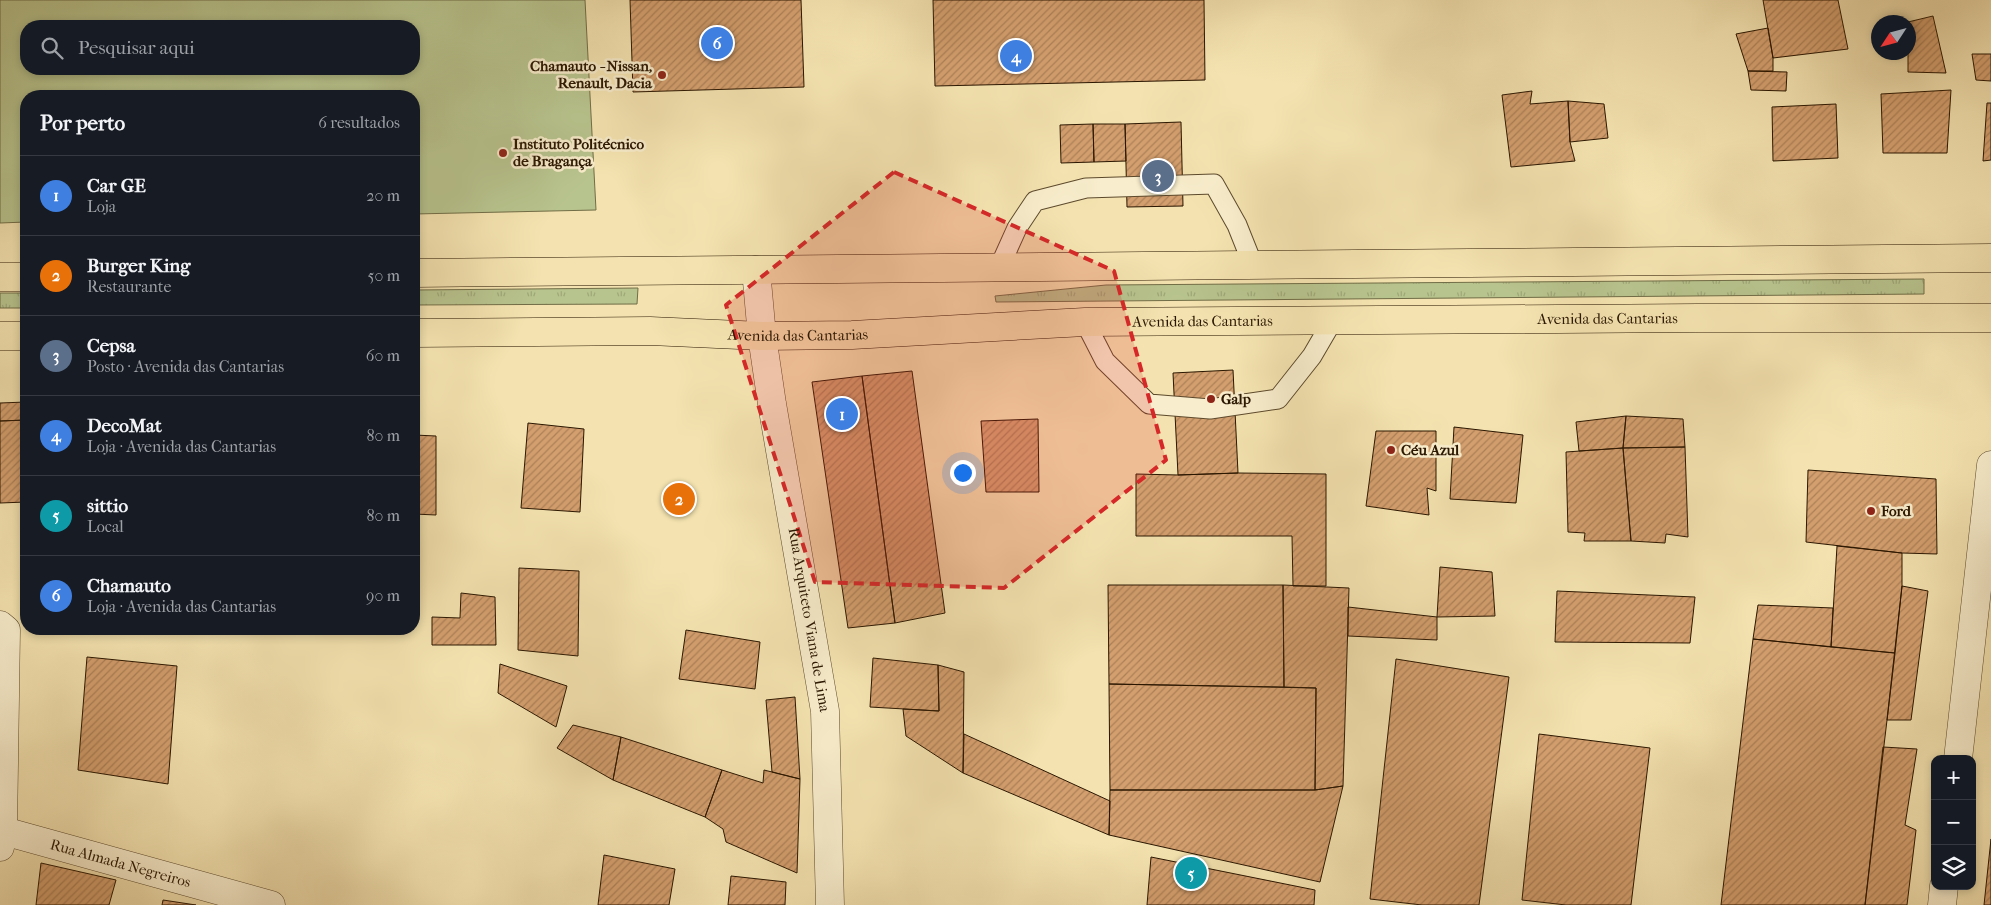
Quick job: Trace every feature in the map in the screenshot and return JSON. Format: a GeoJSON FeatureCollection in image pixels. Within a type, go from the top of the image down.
{"type":"FeatureCollection","features":[{"type":"Feature","properties":{"kind":"main road"},"geometry":{"type":"LineString","coordinates":[[420,274],[1991,258]]}},
{"type":"Feature","properties":{"kind":"main road"},"geometry":{"type":"LineString","coordinates":[[0,278],[20,277]]}},
{"type":"Feature","properties":{"kind":"main road","name":"Avenida das Cantarias"},"geometry":{"type":"LineString","coordinates":[[420,333],[650,331],[762,336],[852,335],[1085,322],[1991,318]]}},
{"type":"Feature","properties":{"kind":"main road"},"geometry":{"type":"LineString","coordinates":[[0,336],[20,336]]}},
{"type":"Feature","properties":{"kind":"street","name":"Rua Arquiteto Viana de Lima"},"geometry":{"type":"LineString","coordinates":[[756,270],[762,336],[825,711],[830,905]]}},
{"type":"Feature","properties":{"kind":"street"},"geometry":{"type":"LineString","coordinates":[[1958,755],[1991,465]]}},
{"type":"Feature","properties":{"kind":"street"},"geometry":{"type":"LineString","coordinates":[[0,625],[6,630],[1,836]]}},
{"type":"Feature","properties":{"kind":"street","name":"Rua Almada Negreiros"},"geometry":{"type":"LineString","coordinates":[[1,836],[271,905]]}},
{"type":"Feature","properties":{"kind":"street"},"geometry":{"type":"LineString","coordinates":[[1942,905],[1944,890]]}},
{"type":"Feature","properties":{"kind":"lane"},"geometry":{"type":"LineString","coordinates":[[1000,268],[1017,228],[1035,201],[1086,188],[1214,184],[1237,225],[1254,265]]}},
{"type":"Feature","properties":{"kind":"lane"},"geometry":{"type":"LineString","coordinates":[[1085,322],[1105,361],[1149,404],[1210,409],[1278,399],[1312,356],[1333,320]]}},
{"type":"Feature","properties":{"kind":"highlighted area"},"geometry":{"type":"Polygon","coordinates":[[[894,172],[1114,271],[1166,460],[1004,588],[815,582],[726,305],[894,172]]]}},
{"type":"Feature","properties":{"kind":"green space","name":"Instituto Politécnico de Bragança"},"geometry":{"type":"Polygon","coordinates":[[[0,0],[585,0],[596,210],[420,214],[420,90],[20,90],[20,222],[0,223],[0,0]]]}},
{"type":"Feature","properties":{"kind":"green space"},"geometry":{"type":"Polygon","coordinates":[[[1924,279],[1924,294],[996,302],[995,296],[1106,285],[1924,279]]]}},
{"type":"Feature","properties":{"kind":"green space"},"geometry":{"type":"Polygon","coordinates":[[[638,288],[637,304],[420,305],[420,290],[638,288]]]}},
{"type":"Feature","properties":{"kind":"green space"},"geometry":{"type":"Polygon","coordinates":[[[0,293],[20,293],[20,308],[0,308],[0,293]]]}},
{"type":"Feature","properties":{"kind":"building"},"geometry":{"type":"Polygon","coordinates":[[[630,0],[801,0],[804,87],[633,92],[630,0]]]}},
{"type":"Feature","properties":{"kind":"building"},"geometry":{"type":"Polygon","coordinates":[[[933,0],[1204,0],[1205,80],[935,86],[933,0]]]}},
{"type":"Feature","properties":{"kind":"building"},"geometry":{"type":"Polygon","coordinates":[[[1763,0],[1838,0],[1848,49],[1773,58],[1763,0]]]}},
{"type":"Feature","properties":{"kind":"building"},"geometry":{"type":"Polygon","coordinates":[[[1933,16],[1946,73],[1908,72],[1908,60],[1916,60],[1916,20],[1933,16]]]}},
{"type":"Feature","properties":{"kind":"building"},"geometry":{"type":"Polygon","coordinates":[[[1768,28],[1773,58],[1773,71],[1748,71],[1736,34],[1768,28]]]}},
{"type":"Feature","properties":{"kind":"building"},"geometry":{"type":"Polygon","coordinates":[[[1972,54],[1991,54],[1991,81],[1976,80],[1972,54]]]}},
{"type":"Feature","properties":{"kind":"building"},"geometry":{"type":"Polygon","coordinates":[[[1748,71],[1787,72],[1786,91],[1751,90],[1748,71]]]}},
{"type":"Feature","properties":{"kind":"building"},"geometry":{"type":"Polygon","coordinates":[[[1951,90],[1947,153],[1883,153],[1881,94],[1951,90]]]}},
{"type":"Feature","properties":{"kind":"building"},"geometry":{"type":"Polygon","coordinates":[[[1532,91],[1530,104],[1568,101],[1570,142],[1575,161],[1511,167],[1502,95],[1532,91]]]}},
{"type":"Feature","properties":{"kind":"building"},"geometry":{"type":"Polygon","coordinates":[[[1568,101],[1604,104],[1608,138],[1570,142],[1568,101]]]}},
{"type":"Feature","properties":{"kind":"building"},"geometry":{"type":"Polygon","coordinates":[[[1987,103],[1991,103],[1991,160],[1983,161],[1987,103]]]}},
{"type":"Feature","properties":{"kind":"building"},"geometry":{"type":"Polygon","coordinates":[[[1836,104],[1838,158],[1773,161],[1772,107],[1836,104]]]}},
{"type":"Feature","properties":{"kind":"building"},"geometry":{"type":"Polygon","coordinates":[[[1181,122],[1183,206],[1127,207],[1125,124],[1181,122]]]}},
{"type":"Feature","properties":{"kind":"building"},"geometry":{"type":"Polygon","coordinates":[[[1093,124],[1125,124],[1126,161],[1094,162],[1093,124]]]}},
{"type":"Feature","properties":{"kind":"building"},"geometry":{"type":"Polygon","coordinates":[[[1093,124],[1094,162],[1061,163],[1060,125],[1093,124]]]}},
{"type":"Feature","properties":{"kind":"building"},"geometry":{"type":"Polygon","coordinates":[[[1233,370],[1238,473],[1178,475],[1173,373],[1233,370]]]}},
{"type":"Feature","properties":{"kind":"building"},"geometry":{"type":"Polygon","coordinates":[[[912,371],[945,613],[895,623],[862,376],[912,371]]]}},
{"type":"Feature","properties":{"kind":"building"},"geometry":{"type":"Polygon","coordinates":[[[862,376],[895,623],[848,628],[812,382],[862,376]]]}},
{"type":"Feature","properties":{"kind":"building"},"geometry":{"type":"Polygon","coordinates":[[[20,402],[20,420],[0,421],[0,403],[20,402]]]}},
{"type":"Feature","properties":{"kind":"building"},"geometry":{"type":"Polygon","coordinates":[[[1626,416],[1683,419],[1685,447],[1623,448],[1626,416]]]}},
{"type":"Feature","properties":{"kind":"building"},"geometry":{"type":"Polygon","coordinates":[[[1626,416],[1623,448],[1579,451],[1576,422],[1626,416]]]}},
{"type":"Feature","properties":{"kind":"building"},"geometry":{"type":"Polygon","coordinates":[[[1038,419],[1039,492],[986,492],[981,421],[1038,419]]]}},
{"type":"Feature","properties":{"kind":"building"},"geometry":{"type":"Polygon","coordinates":[[[20,420],[20,502],[0,503],[0,421],[20,420]]]}},
{"type":"Feature","properties":{"kind":"building"},"geometry":{"type":"Polygon","coordinates":[[[528,423],[584,429],[580,512],[521,508],[528,423]]]}},
{"type":"Feature","properties":{"kind":"building"},"geometry":{"type":"Polygon","coordinates":[[[1454,427],[1523,435],[1516,503],[1450,499],[1454,427]]]}},
{"type":"Feature","properties":{"kind":"building"},"geometry":{"type":"Polygon","coordinates":[[[1376,431],[1436,431],[1436,491],[1427,488],[1429,515],[1366,506],[1376,431]]]}},
{"type":"Feature","properties":{"kind":"building"},"geometry":{"type":"Polygon","coordinates":[[[420,435],[436,436],[436,515],[420,514],[420,435]]]}},
{"type":"Feature","properties":{"kind":"building"},"geometry":{"type":"Polygon","coordinates":[[[1685,447],[1688,537],[1666,534],[1665,543],[1631,541],[1623,448],[1685,447]]]}},
{"type":"Feature","properties":{"kind":"building"},"geometry":{"type":"Polygon","coordinates":[[[1623,448],[1631,541],[1584,541],[1585,533],[1568,532],[1566,452],[1623,448]]]}},
{"type":"Feature","properties":{"kind":"building","name":"Ford"},"geometry":{"type":"Polygon","coordinates":[[[1808,470],[1936,479],[1937,554],[1902,553],[1806,542],[1808,470]]]}},
{"type":"Feature","properties":{"kind":"building"},"geometry":{"type":"Polygon","coordinates":[[[1136,474],[1326,474],[1326,586],[1293,586],[1292,536],[1136,536],[1136,474]]]}},
{"type":"Feature","properties":{"kind":"building"},"geometry":{"type":"Polygon","coordinates":[[[1837,546],[1902,553],[1902,586],[1895,653],[1831,647],[1837,546]]]}},
{"type":"Feature","properties":{"kind":"building"},"geometry":{"type":"Polygon","coordinates":[[[1440,567],[1492,572],[1495,616],[1437,617],[1440,567]]]}},
{"type":"Feature","properties":{"kind":"building"},"geometry":{"type":"Polygon","coordinates":[[[519,568],[579,571],[578,656],[518,650],[519,568]]]}},
{"type":"Feature","properties":{"kind":"building"},"geometry":{"type":"Polygon","coordinates":[[[1108,585],[1283,585],[1284,687],[1109,684],[1108,585]]]}},
{"type":"Feature","properties":{"kind":"building"},"geometry":{"type":"Polygon","coordinates":[[[1283,585],[1349,588],[1343,786],[1315,790],[1316,688],[1284,687],[1283,585]]]}},
{"type":"Feature","properties":{"kind":"building"},"geometry":{"type":"Polygon","coordinates":[[[1902,586],[1928,591],[1911,720],[1887,720],[1902,586]]]}},
{"type":"Feature","properties":{"kind":"building"},"geometry":{"type":"Polygon","coordinates":[[[1557,591],[1695,597],[1690,643],[1555,642],[1557,591]]]}},
{"type":"Feature","properties":{"kind":"building"},"geometry":{"type":"Polygon","coordinates":[[[461,593],[495,597],[496,645],[432,645],[432,617],[460,618],[461,593]]]}},
{"type":"Feature","properties":{"kind":"building"},"geometry":{"type":"Polygon","coordinates":[[[1758,605],[1833,608],[1831,647],[1753,639],[1758,605]]]}},
{"type":"Feature","properties":{"kind":"building"},"geometry":{"type":"Polygon","coordinates":[[[1348,607],[1437,617],[1437,640],[1348,636],[1348,607]]]}},
{"type":"Feature","properties":{"kind":"building"},"geometry":{"type":"Polygon","coordinates":[[[686,630],[760,642],[755,689],[679,679],[686,630]]]}},
{"type":"Feature","properties":{"kind":"building"},"geometry":{"type":"Polygon","coordinates":[[[1753,639],[1895,653],[1865,905],[1721,905],[1753,639]]]}},
{"type":"Feature","properties":{"kind":"building"},"geometry":{"type":"Polygon","coordinates":[[[87,657],[177,666],[168,784],[78,770],[87,657]]]}},
{"type":"Feature","properties":{"kind":"building"},"geometry":{"type":"Polygon","coordinates":[[[873,658],[938,665],[939,711],[870,707],[873,658]]]}},
{"type":"Feature","properties":{"kind":"building"},"geometry":{"type":"Polygon","coordinates":[[[1396,659],[1509,677],[1479,905],[1422,905],[1370,899],[1396,659]]]}},
{"type":"Feature","properties":{"kind":"building"},"geometry":{"type":"Polygon","coordinates":[[[500,664],[567,686],[556,727],[498,693],[500,664]]]}},
{"type":"Feature","properties":{"kind":"building"},"geometry":{"type":"Polygon","coordinates":[[[938,665],[964,672],[963,773],[906,736],[903,709],[939,711],[938,665]]]}},
{"type":"Feature","properties":{"kind":"building"},"geometry":{"type":"Polygon","coordinates":[[[1109,684],[1316,688],[1315,790],[1110,790],[1109,684]]]}},
{"type":"Feature","properties":{"kind":"building"},"geometry":{"type":"Polygon","coordinates":[[[795,697],[800,779],[772,772],[766,700],[795,697]]]}},
{"type":"Feature","properties":{"kind":"building"},"geometry":{"type":"Polygon","coordinates":[[[573,725],[621,737],[613,780],[557,748],[573,725]]]}},
{"type":"Feature","properties":{"kind":"building"},"geometry":{"type":"Polygon","coordinates":[[[964,734],[1110,801],[1109,835],[963,773],[964,734]]]}},
{"type":"Feature","properties":{"kind":"building"},"geometry":{"type":"Polygon","coordinates":[[[1539,734],[1650,748],[1631,905],[1566,905],[1522,900],[1539,734]]]}},
{"type":"Feature","properties":{"kind":"building"},"geometry":{"type":"Polygon","coordinates":[[[621,737],[722,770],[705,817],[613,780],[621,737]]]}},
{"type":"Feature","properties":{"kind":"building"},"geometry":{"type":"Polygon","coordinates":[[[1883,747],[1917,749],[1905,825],[1916,830],[1907,905],[1865,905],[1883,747]]]}},
{"type":"Feature","properties":{"kind":"building"},"geometry":{"type":"Polygon","coordinates":[[[722,770],[763,783],[764,770],[800,779],[797,873],[726,842],[723,829],[705,817],[722,770]]]}},
{"type":"Feature","properties":{"kind":"building"},"geometry":{"type":"Polygon","coordinates":[[[1343,786],[1320,882],[1109,835],[1110,790],[1315,790],[1343,786]]]}},
{"type":"Feature","properties":{"kind":"building"},"geometry":{"type":"Polygon","coordinates":[[[1991,839],[1991,905],[1984,905],[1991,839]]]}},
{"type":"Feature","properties":{"kind":"building"},"geometry":{"type":"Polygon","coordinates":[[[604,855],[675,869],[669,905],[598,905],[604,855]]]}},
{"type":"Feature","properties":{"kind":"building"},"geometry":{"type":"Polygon","coordinates":[[[1151,857],[1315,890],[1314,905],[1147,905],[1151,857]]]}},
{"type":"Feature","properties":{"kind":"building"},"geometry":{"type":"Polygon","coordinates":[[[41,863],[116,880],[109,905],[36,905],[41,863]]]}},
{"type":"Feature","properties":{"kind":"building"},"geometry":{"type":"Polygon","coordinates":[[[731,876],[786,882],[785,905],[728,905],[731,876]]]}},
{"type":"Feature","properties":{"kind":"building"},"geometry":{"type":"Polygon","coordinates":[[[163,900],[196,905],[162,905],[163,900]]]}},
{"type":"Feature","properties":{"kind":"place","name":"Chamauto"},"geometry":{"type":"Point","coordinates":[717,43]}},
{"type":"Feature","properties":{"kind":"place","name":"DecoMat"},"geometry":{"type":"Point","coordinates":[1016,56]}},
{"type":"Feature","properties":{"kind":"place","name":"Chamauto - Nissan, Renault, Dacia"},"geometry":{"type":"Point","coordinates":[662,75]}},
{"type":"Feature","properties":{"kind":"place","name":"Instituto Politécnico de Bragança"},"geometry":{"type":"Point","coordinates":[503,153]}},
{"type":"Feature","properties":{"kind":"place","name":"Cepsa"},"geometry":{"type":"Point","coordinates":[1158,176]}},
{"type":"Feature","properties":{"kind":"place","name":"Galp"},"geometry":{"type":"Point","coordinates":[1211,399]}},
{"type":"Feature","properties":{"kind":"place","name":"Car GE"},"geometry":{"type":"Point","coordinates":[842,414]}},
{"type":"Feature","properties":{"kind":"place","name":"Céu Azul"},"geometry":{"type":"Point","coordinates":[1391,450]}},
{"type":"Feature","properties":{"kind":"place","name":"Burger King"},"geometry":{"type":"Point","coordinates":[679,499]}},
{"type":"Feature","properties":{"kind":"place","name":"Ford"},"geometry":{"type":"Point","coordinates":[1871,511]}},
{"type":"Feature","properties":{"kind":"place","name":"sittio"},"geometry":{"type":"Point","coordinates":[1191,873]}}]}
